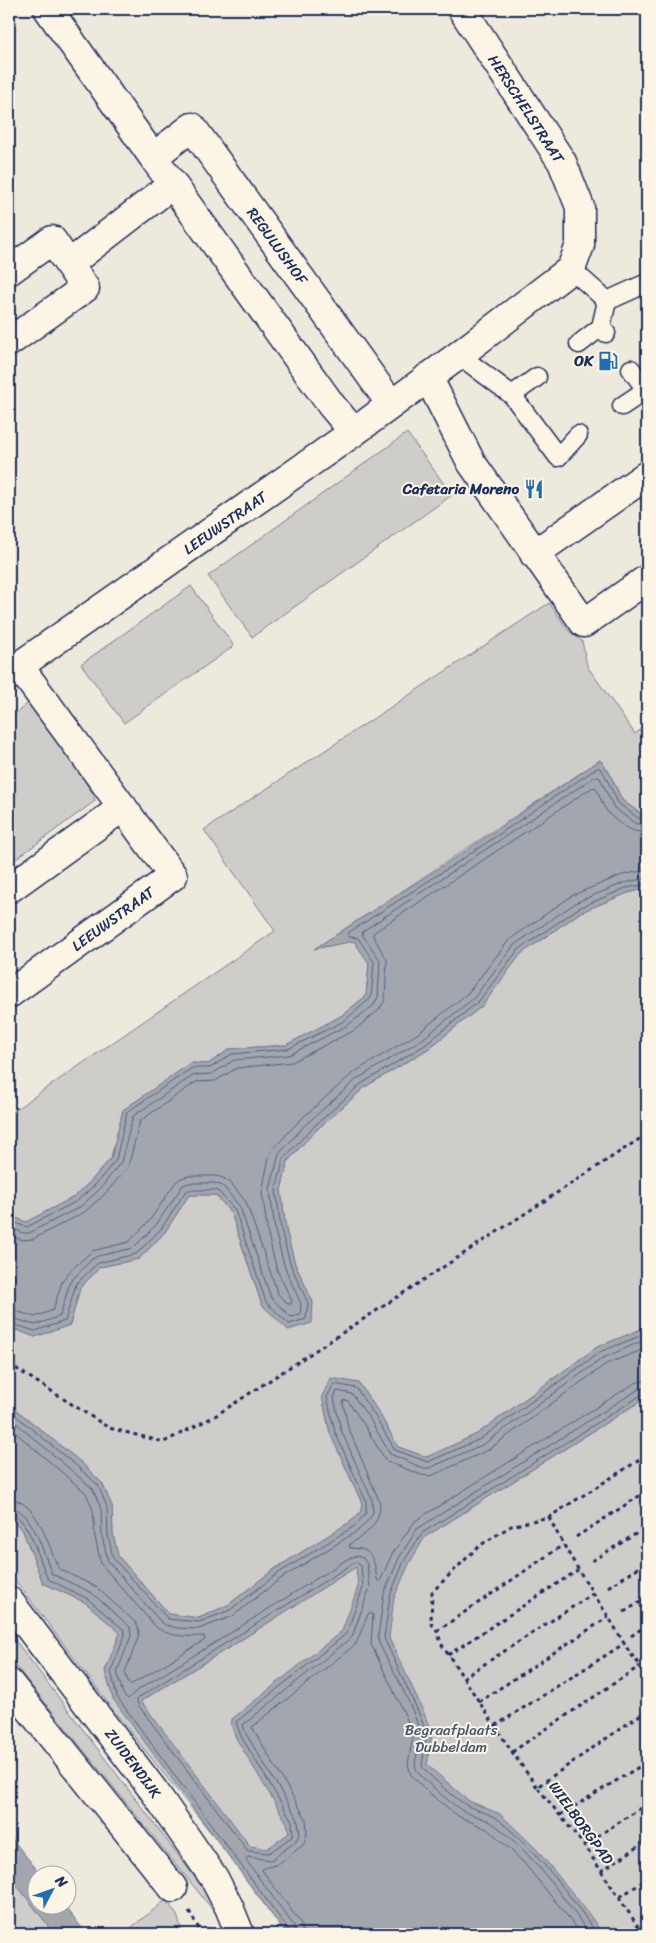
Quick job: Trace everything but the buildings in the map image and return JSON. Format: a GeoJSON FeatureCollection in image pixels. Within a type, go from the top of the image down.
{"type":"FeatureCollection","features":[{"type":"Feature","properties":{"kind":"street"},"geometry":{"type":"LineString","coordinates":[[48,9],[332,406],[354,432]]}},
{"type":"Feature","properties":{"kind":"street","name":"HERSCHELSTRAAT"},"geometry":{"type":"LineString","coordinates":[[462,9],[562,162],[580,207],[576,257]]}},
{"type":"Feature","properties":{"kind":"street","name":"REGULUSHOF"},"geometry":{"type":"LineString","coordinates":[[153,157],[192,127],[391,404]]}},
{"type":"Feature","properties":{"kind":"street"},"geometry":{"type":"LineString","coordinates":[[68,264],[173,184]]}},
{"type":"Feature","properties":{"kind":"street"},"geometry":{"type":"LineString","coordinates":[[9,271],[52,240],[85,288],[9,342]]}},
{"type":"Feature","properties":{"kind":"street","name":"LEEUWSTRAAT"},"geometry":{"type":"LineString","coordinates":[[9,994],[173,876],[122,807],[14,671],[354,432],[459,355],[576,257]]}},
{"type":"Feature","properties":{"kind":"street"},"geometry":{"type":"LineString","coordinates":[[428,377],[471,462],[584,623],[647,579]]}},
{"type":"Feature","properties":{"kind":"street"},"geometry":{"type":"LineString","coordinates":[[534,554],[647,475]]}},
{"type":"Feature","properties":{"kind":"street"},"geometry":{"type":"LineString","coordinates":[[9,889],[122,807]]}},
{"type":"Feature","properties":{"kind":"street","name":"ZUIDENDIJK"},"geometry":{"type":"LineString","coordinates":[[9,1602],[154,1791],[214,1878],[240,1934]]}},
{"type":"Feature","properties":{"kind":"street"},"geometry":{"type":"LineString","coordinates":[[9,1683],[173,1888]]}},
{"type":"Feature","properties":{"kind":"lane"},"geometry":{"type":"LineString","coordinates":[[576,257],[606,301],[603,330],[579,344]]}},
{"type":"Feature","properties":{"kind":"lane"},"geometry":{"type":"LineString","coordinates":[[606,301],[647,283]]}},
{"type":"Feature","properties":{"kind":"lane"},"geometry":{"type":"LineString","coordinates":[[459,355],[512,394],[558,457],[578,435]]}},
{"type":"Feature","properties":{"kind":"lane"},"geometry":{"type":"LineString","coordinates":[[622,406],[646,391],[631,369]]}},
{"type":"Feature","properties":{"kind":"lane"},"geometry":{"type":"LineString","coordinates":[[512,394],[537,377]]}},
{"type":"Feature","properties":{"kind":"path"},"geometry":{"type":"LineString","coordinates":[[9,1364],[109,1428],[164,1442],[215,1416],[647,1134]]}},
{"type":"Feature","properties":{"kind":"path"},"geometry":{"type":"LineString","coordinates":[[537,1786],[494,1726],[448,1655],[437,1631],[431,1623],[432,1592],[479,1546],[511,1526],[549,1517],[644,1457],[647,1453]]}},
{"type":"Feature","properties":{"kind":"path"},"geometry":{"type":"LineString","coordinates":[[644,1457],[647,1461]]}},
{"type":"Feature","properties":{"kind":"path"},"geometry":{"type":"LineString","coordinates":[[576,1537],[647,1491]]}},
{"type":"Feature","properties":{"kind":"path"},"geometry":{"type":"LineString","coordinates":[[549,1517],[563,1545],[608,1617],[640,1666],[647,1670]]}},
{"type":"Feature","properties":{"kind":"path"},"geometry":{"type":"LineString","coordinates":[[592,1561],[647,1527]]}},
{"type":"Feature","properties":{"kind":"path"},"geometry":{"type":"LineString","coordinates":[[437,1631],[563,1545]]}},
{"type":"Feature","properties":{"kind":"path"},"geometry":{"type":"LineString","coordinates":[[608,1587],[647,1562]]}},
{"type":"Feature","properties":{"kind":"path"},"geometry":{"type":"LineString","coordinates":[[448,1655],[578,1570]]}},
{"type":"Feature","properties":{"kind":"path"},"geometry":{"type":"LineString","coordinates":[[463,1678],[594,1593]]}},
{"type":"Feature","properties":{"kind":"path"},"geometry":{"type":"LineString","coordinates":[[624,1612],[647,1598]]}},
{"type":"Feature","properties":{"kind":"path"},"geometry":{"type":"LineString","coordinates":[[479,1702],[608,1617]]}},
{"type":"Feature","properties":{"kind":"path"},"geometry":{"type":"LineString","coordinates":[[631,1636],[647,1626]]}},
{"type":"Feature","properties":{"kind":"path"},"geometry":{"type":"LineString","coordinates":[[494,1726],[625,1643]]}},
{"type":"Feature","properties":{"kind":"path"},"geometry":{"type":"LineString","coordinates":[[512,1752],[640,1666]]}},
{"type":"Feature","properties":{"kind":"path","name":"WIELBORGPAD"},"geometry":{"type":"LineString","coordinates":[[642,1933],[584,1845],[537,1786],[647,1710]]}},
{"type":"Feature","properties":{"kind":"path"},"geometry":{"type":"LineString","coordinates":[[560,1815],[647,1762]]}},
{"type":"Feature","properties":{"kind":"path"},"geometry":{"type":"LineString","coordinates":[[584,1845],[647,1804]]}},
{"type":"Feature","properties":{"kind":"path"},"geometry":{"type":"LineString","coordinates":[[601,1871],[647,1841]]}},
{"type":"Feature","properties":{"kind":"path"},"geometry":{"type":"LineString","coordinates":[[620,1897],[647,1879]]}},
{"type":"Feature","properties":{"kind":"path"},"geometry":{"type":"LineString","coordinates":[[642,1933],[647,1928]]}},
{"type":"Feature","properties":{"kind":"green space"},"geometry":{"type":"Polygon","coordinates":[[[407,433],[452,495],[252,637],[208,576],[407,433]]]}},
{"type":"Feature","properties":{"kind":"green space"},"geometry":{"type":"Polygon","coordinates":[[[191,586],[234,646],[124,723],[81,664],[191,586]]]}},
{"type":"Feature","properties":{"kind":"green space"},"geometry":{"type":"Polygon","coordinates":[[[549,603],[569,631],[582,641],[587,666],[635,734],[647,725],[647,811],[641,814],[622,800],[609,772],[600,760],[316,948],[354,941],[369,963],[366,996],[341,1016],[286,1045],[230,1049],[208,1064],[191,1063],[123,1110],[111,1158],[74,1197],[26,1222],[9,1215],[9,1114],[275,931],[204,830],[549,603]]]}},
{"type":"Feature","properties":{"kind":"green space"},"geometry":{"type":"Polygon","coordinates":[[[28,703],[70,758],[94,795],[95,801],[9,864],[9,719],[28,703]]]}},
{"type":"Feature","properties":{"kind":"green space"},"geometry":{"type":"Polygon","coordinates":[[[647,888],[647,1327],[597,1347],[477,1434],[427,1457],[398,1447],[359,1383],[322,1396],[330,1433],[362,1503],[361,1511],[353,1520],[273,1570],[228,1605],[199,1618],[169,1614],[118,1556],[113,1534],[112,1506],[102,1483],[83,1464],[9,1404],[9,1327],[35,1337],[70,1325],[80,1288],[100,1267],[139,1259],[165,1232],[189,1195],[216,1195],[231,1213],[262,1305],[313,1302],[295,1264],[286,1230],[281,1190],[288,1161],[312,1134],[365,1087],[428,1049],[482,1006],[520,954],[581,912],[628,893],[647,888]]]}},
{"type":"Feature","properties":{"kind":"green space","name":"Begraafplaats Dubbeldam"},"geometry":{"type":"Polygon","coordinates":[[[647,1397],[647,1934],[286,1934],[220,1844],[120,1719],[9,1572],[9,1516],[23,1531],[43,1583],[86,1603],[121,1633],[105,1671],[109,1683],[141,1701],[230,1647],[356,1566],[425,1537],[647,1397]]]}},
{"type":"Feature","properties":{"kind":"green space"},"geometry":{"type":"Polygon","coordinates":[[[9,1632],[219,1909],[221,1920],[9,1658],[9,1632]]]}},
{"type":"Feature","properties":{"kind":"green space"},"geometry":{"type":"Polygon","coordinates":[[[9,1875],[28,1899],[28,1916],[42,1916],[48,1924],[51,1934],[9,1934],[9,1875]]]}},
{"type":"Feature","properties":{"kind":"green space"},"geometry":{"type":"Polygon","coordinates":[[[166,1900],[177,1915],[183,1934],[123,1934],[166,1900]]]}},
{"type":"Feature","properties":{"kind":"water"},"geometry":{"type":"Polygon","coordinates":[[[600,760],[609,772],[622,800],[641,814],[647,811],[647,888],[628,893],[581,912],[521,954],[482,1006],[428,1049],[365,1087],[312,1134],[288,1161],[281,1190],[286,1230],[295,1264],[313,1302],[312,1323],[288,1330],[262,1305],[231,1213],[216,1195],[189,1195],[165,1232],[139,1259],[100,1267],[80,1288],[70,1325],[35,1337],[9,1327],[9,1215],[26,1222],[74,1197],[111,1158],[123,1110],[191,1063],[208,1064],[230,1049],[286,1045],[341,1016],[366,996],[369,963],[354,941],[314,949],[461,854],[600,760]]]}},
{"type":"Feature","properties":{"kind":"water"},"geometry":{"type":"Polygon","coordinates":[[[647,1327],[647,1397],[425,1537],[409,1564],[394,1598],[389,1638],[422,1708],[432,1734],[427,1765],[469,1801],[500,1814],[524,1837],[583,1906],[603,1934],[286,1934],[113,1699],[105,1671],[120,1633],[86,1603],[43,1583],[23,1531],[9,1516],[9,1404],[83,1464],[102,1483],[112,1506],[113,1534],[118,1556],[169,1614],[199,1618],[228,1605],[273,1570],[353,1520],[361,1511],[362,1503],[330,1433],[322,1396],[331,1378],[359,1383],[398,1447],[427,1457],[477,1434],[597,1347],[647,1327]],[[356,1567],[141,1701],[250,1846],[267,1849],[289,1833],[287,1823],[236,1738],[231,1725],[232,1719],[342,1631],[358,1587],[356,1567]]]}},
{"type":"Feature","properties":{"kind":"water"},"geometry":{"type":"Polygon","coordinates":[[[9,1835],[34,1866],[28,1866],[28,1900],[9,1875],[9,1835]]]}},
{"type":"Feature","properties":{"kind":"water"},"geometry":{"type":"Polygon","coordinates":[[[41,1916],[73,1916],[85,1932],[90,1934],[51,1934],[41,1916]]]}},
{"type":"Feature","properties":{"kind":"place","name":"OK"},"geometry":{"type":"Point","coordinates":[608,361]}},
{"type":"Feature","properties":{"kind":"place","name":"Cafetaria Moreno"},"geometry":{"type":"Point","coordinates":[534,489]}}]}
